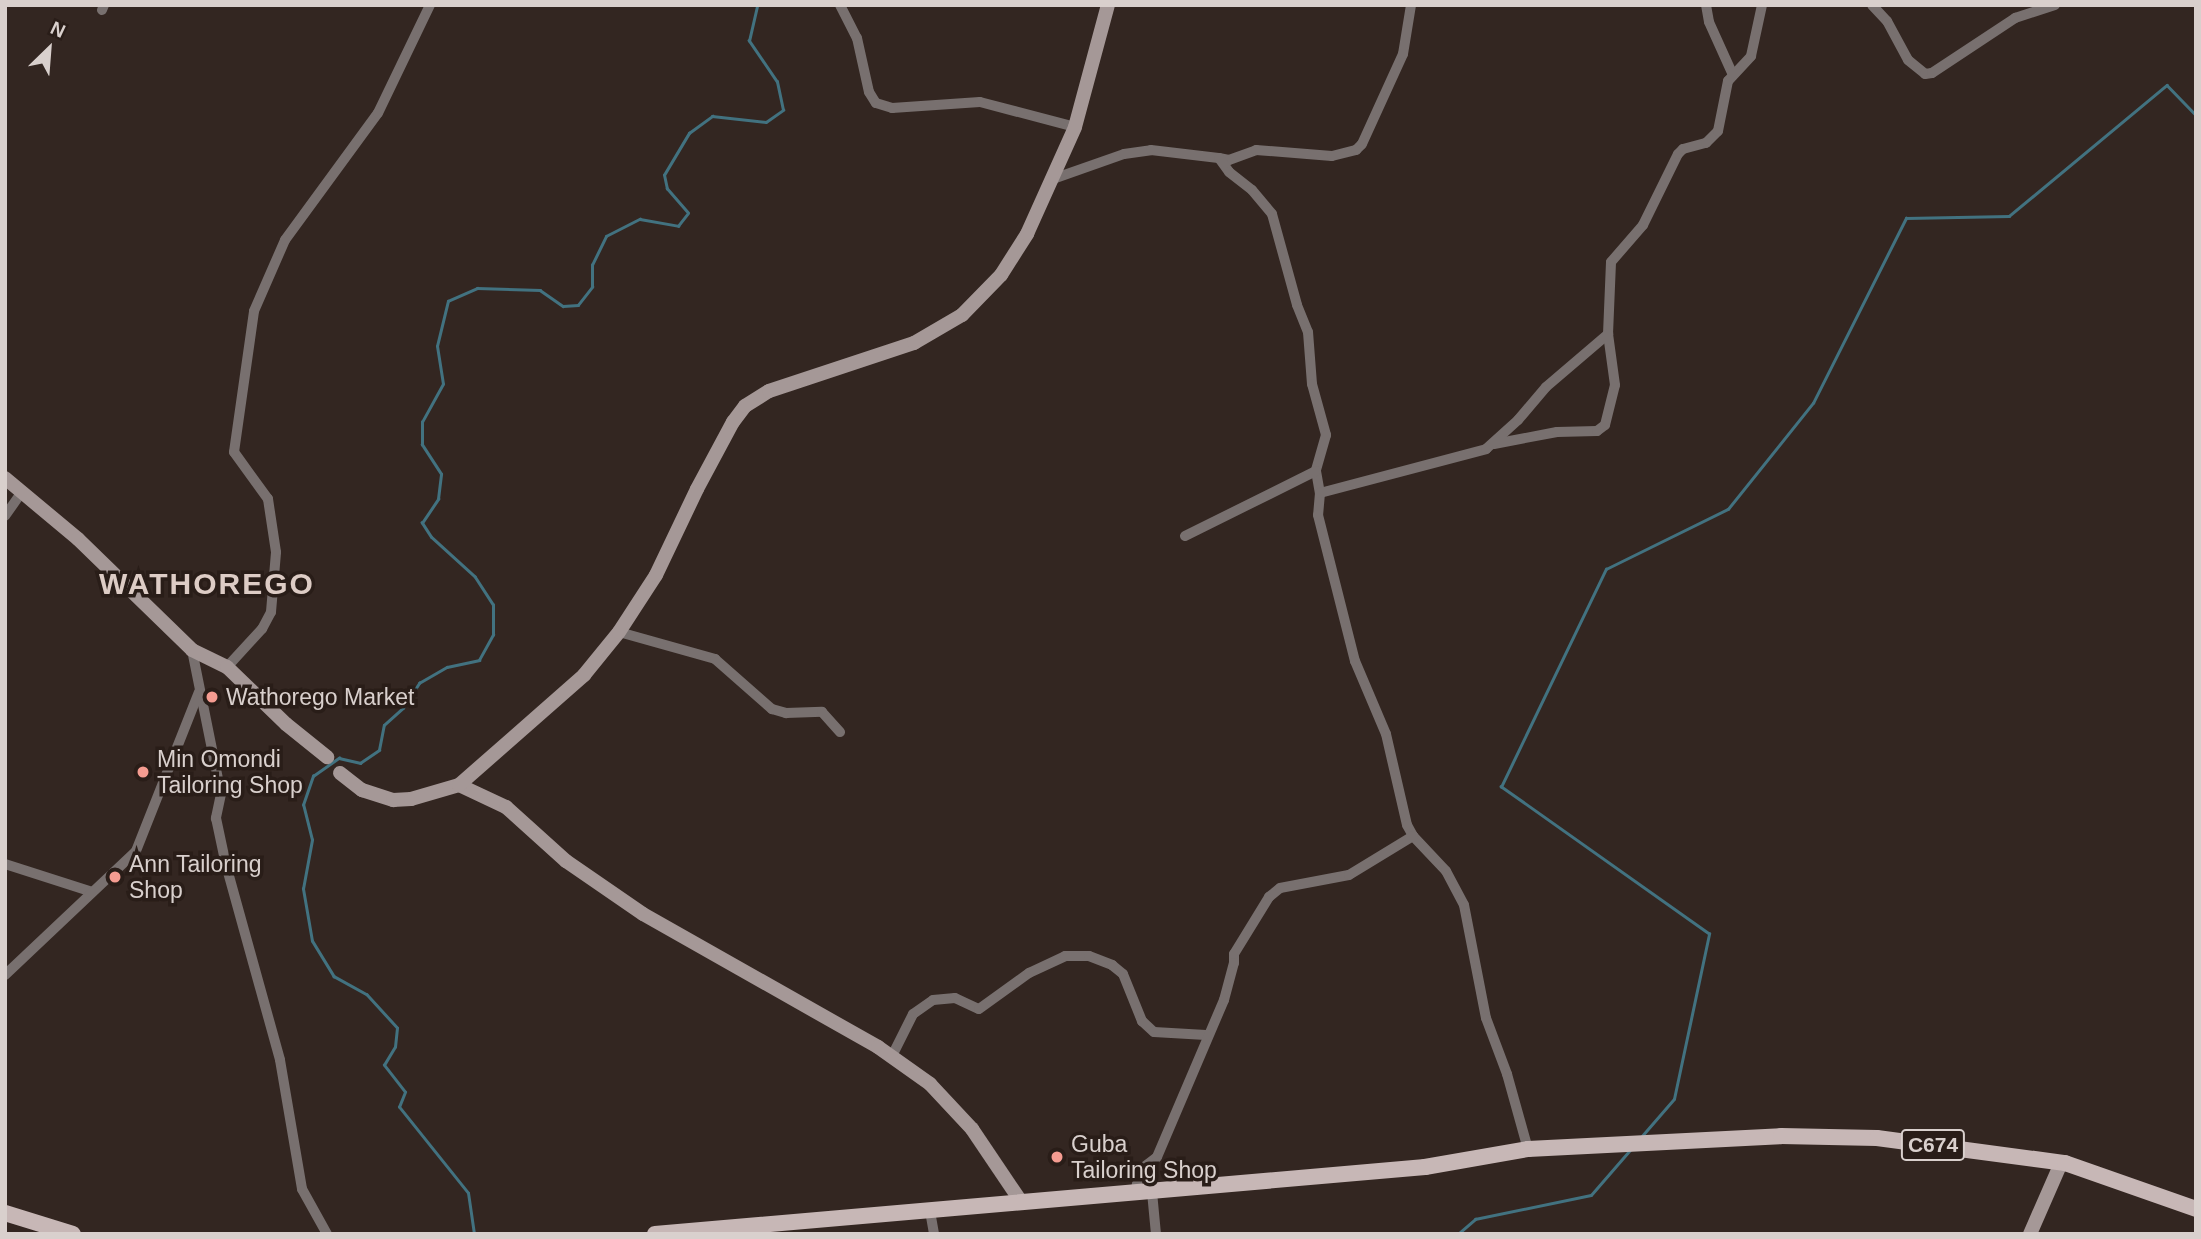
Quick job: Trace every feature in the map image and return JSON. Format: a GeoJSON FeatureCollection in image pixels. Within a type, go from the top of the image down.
{"type":"FeatureCollection","features":[{"type":"Feature","properties":{"kind":"main road","name":"C674"},"geometry":{"type":"LineString","coordinates":[[655,1234],[1425,1167],[1528,1149],[1662,1141],[1832,1136],[1890,1140],[2061,1163],[2196,1209]]}},
{"type":"Feature","properties":{"kind":"main road"},"geometry":{"type":"LineString","coordinates":[[5,1213],[73,1234]]}},
{"type":"Feature","properties":{"kind":"street"},"geometry":{"type":"LineString","coordinates":[[227,667],[262,629],[271,612],[276,552],[268,499],[234,452],[254,312],[285,240],[378,113],[430,5]]}},
{"type":"Feature","properties":{"kind":"street"},"geometry":{"type":"LineString","coordinates":[[840,5],[857,38],[869,92],[876,103],[892,108],[980,102],[1075,127]]}},
{"type":"Feature","properties":{"kind":"street"},"geometry":{"type":"LineString","coordinates":[[5,478],[78,539],[192,650],[227,667],[286,724],[362,790],[393,800],[411,799],[459,785],[584,675],[619,632],[656,575],[697,489],[733,422],[745,406],[769,391],[914,343],[962,314],[978,300],[1027,234],[1075,127],[1108,5]]}},
{"type":"Feature","properties":{"kind":"street"},"geometry":{"type":"LineString","coordinates":[[1050,180],[1124,154],[1151,149],[1229,160],[1256,150],[1332,156],[1356,150],[1362,144],[1403,54],[1411,5]]}},
{"type":"Feature","properties":{"kind":"street"},"geometry":{"type":"LineString","coordinates":[[1320,493],[1472,454],[1494,444],[1557,432],[1597,431],[1603,428],[1612,405],[1615,385],[1608,334],[1611,262],[1643,225],[1678,154],[1684,149],[1706,143],[1718,131],[1732,74],[1709,22],[1706,5]]}},
{"type":"Feature","properties":{"kind":"street"},"geometry":{"type":"LineString","coordinates":[[1732,74],[1745,65],[1751,55],[1762,5]]}},
{"type":"Feature","properties":{"kind":"street"},"geometry":{"type":"LineString","coordinates":[[1872,5],[1887,21],[1908,60],[1925,74],[1931,73],[2015,18],[2055,5]]}},
{"type":"Feature","properties":{"kind":"street"},"geometry":{"type":"LineString","coordinates":[[1219,158],[1229,172],[1252,190],[1272,214],[1297,305],[1308,332],[1312,384],[1326,435],[1316,471],[1320,493],[1318,515],[1355,661],[1387,734],[1408,825],[1413,836],[1446,871],[1464,905],[1486,1018],[1507,1074],[1528,1149]]}},
{"type":"Feature","properties":{"kind":"street"},"geometry":{"type":"LineString","coordinates":[[1494,444],[1546,387],[1608,334]]}},
{"type":"Feature","properties":{"kind":"street"},"geometry":{"type":"LineString","coordinates":[[1185,536],[1316,471]]}},
{"type":"Feature","properties":{"kind":"street"},"geometry":{"type":"LineString","coordinates":[[5,516],[22,492]]}},
{"type":"Feature","properties":{"kind":"street"},"geometry":{"type":"LineString","coordinates":[[619,632],[715,659],[772,709],[786,713],[822,712],[840,732]]}},
{"type":"Feature","properties":{"kind":"street"},"geometry":{"type":"LineString","coordinates":[[192,650],[221,793],[216,818],[223,853],[280,1060],[299,1177],[306,1198],[327,1234]]}},
{"type":"Feature","properties":{"kind":"street"},"geometry":{"type":"LineString","coordinates":[[5,975],[129,859],[141,842],[175,746],[199,692]]}},
{"type":"Feature","properties":{"kind":"street"},"geometry":{"type":"LineString","coordinates":[[459,785],[506,807],[566,860],[643,914],[892,1056],[942,1095],[972,1129],[1022,1203]]}},
{"type":"Feature","properties":{"kind":"street"},"geometry":{"type":"LineString","coordinates":[[1156,1234],[1143,1193],[1140,1170],[1157,1157],[1206,1035],[1224,1000],[1234,954],[1275,891],[1349,875],[1413,836]]}},
{"type":"Feature","properties":{"kind":"street"},"geometry":{"type":"LineString","coordinates":[[5,864],[92,892]]}},
{"type":"Feature","properties":{"kind":"street"},"geometry":{"type":"LineString","coordinates":[[892,1056],[913,1014],[933,1000],[955,998],[979,1009],[1029,973],[1065,956],[1089,956],[1112,965],[1123,974],[1142,1021],[1154,1032],[1206,1035]]}},
{"type":"Feature","properties":{"kind":"street"},"geometry":{"type":"LineString","coordinates":[[2030,1234],[2061,1163]]}},
{"type":"Feature","properties":{"kind":"street"},"geometry":{"type":"LineString","coordinates":[[930,1211],[934,1234]]}},
{"type":"Feature","properties":{"kind":"waterway"},"geometry":{"type":"LineString","coordinates":[[474,1234],[468,1193],[399,1107],[405,1092],[384,1065],[395,1047],[397,1028],[367,995],[334,977],[312,941],[303,889],[312,840],[303,805],[313,776],[339,758],[360,763],[379,750],[384,725],[403,708],[419,683],[447,667],[479,660],[493,635],[493,605],[475,577],[431,537],[422,523],[438,499],[441,474],[422,445],[422,422],[443,384],[437,346],[448,301],[477,288],[540,290],[563,306],[578,305],[592,287],[592,265],[606,236],[640,219],[678,226],[688,213],[667,189],[664,175],[689,133],[712,116],[766,122],[783,110],[777,82],[749,41],[757,5]]}},
{"type":"Feature","properties":{"kind":"waterway"},"geometry":{"type":"LineString","coordinates":[[1641,1137],[1674,1099],[1709,934],[1501,787],[1606,569],[1728,509],[1813,403],[1906,218],[2009,216],[2167,85],[2196,115]]}},
{"type":"Feature","properties":{"kind":"waterway"},"geometry":{"type":"LineString","coordinates":[[1458,1234],[1475,1219],[1591,1195],[1630,1150]]}},
{"type":"Feature","properties":{"kind":"place","name":"Wathorego Market"},"geometry":{"type":"Point","coordinates":[212,697]}},
{"type":"Feature","properties":{"kind":"place","name":"Min Omondi Tailoring Shop"},"geometry":{"type":"Point","coordinates":[143,772]}},
{"type":"Feature","properties":{"kind":"place","name":"Ann Tailoring Shop"},"geometry":{"type":"Point","coordinates":[115,877]}},
{"type":"Feature","properties":{"kind":"place","name":"Guba Tailoring Shop"},"geometry":{"type":"Point","coordinates":[1057,1157]}},
{"type":"Feature","properties":{"kind":"district","name":"WATHOREGO"},"geometry":{"type":"Point","coordinates":[207,584]}}]}
